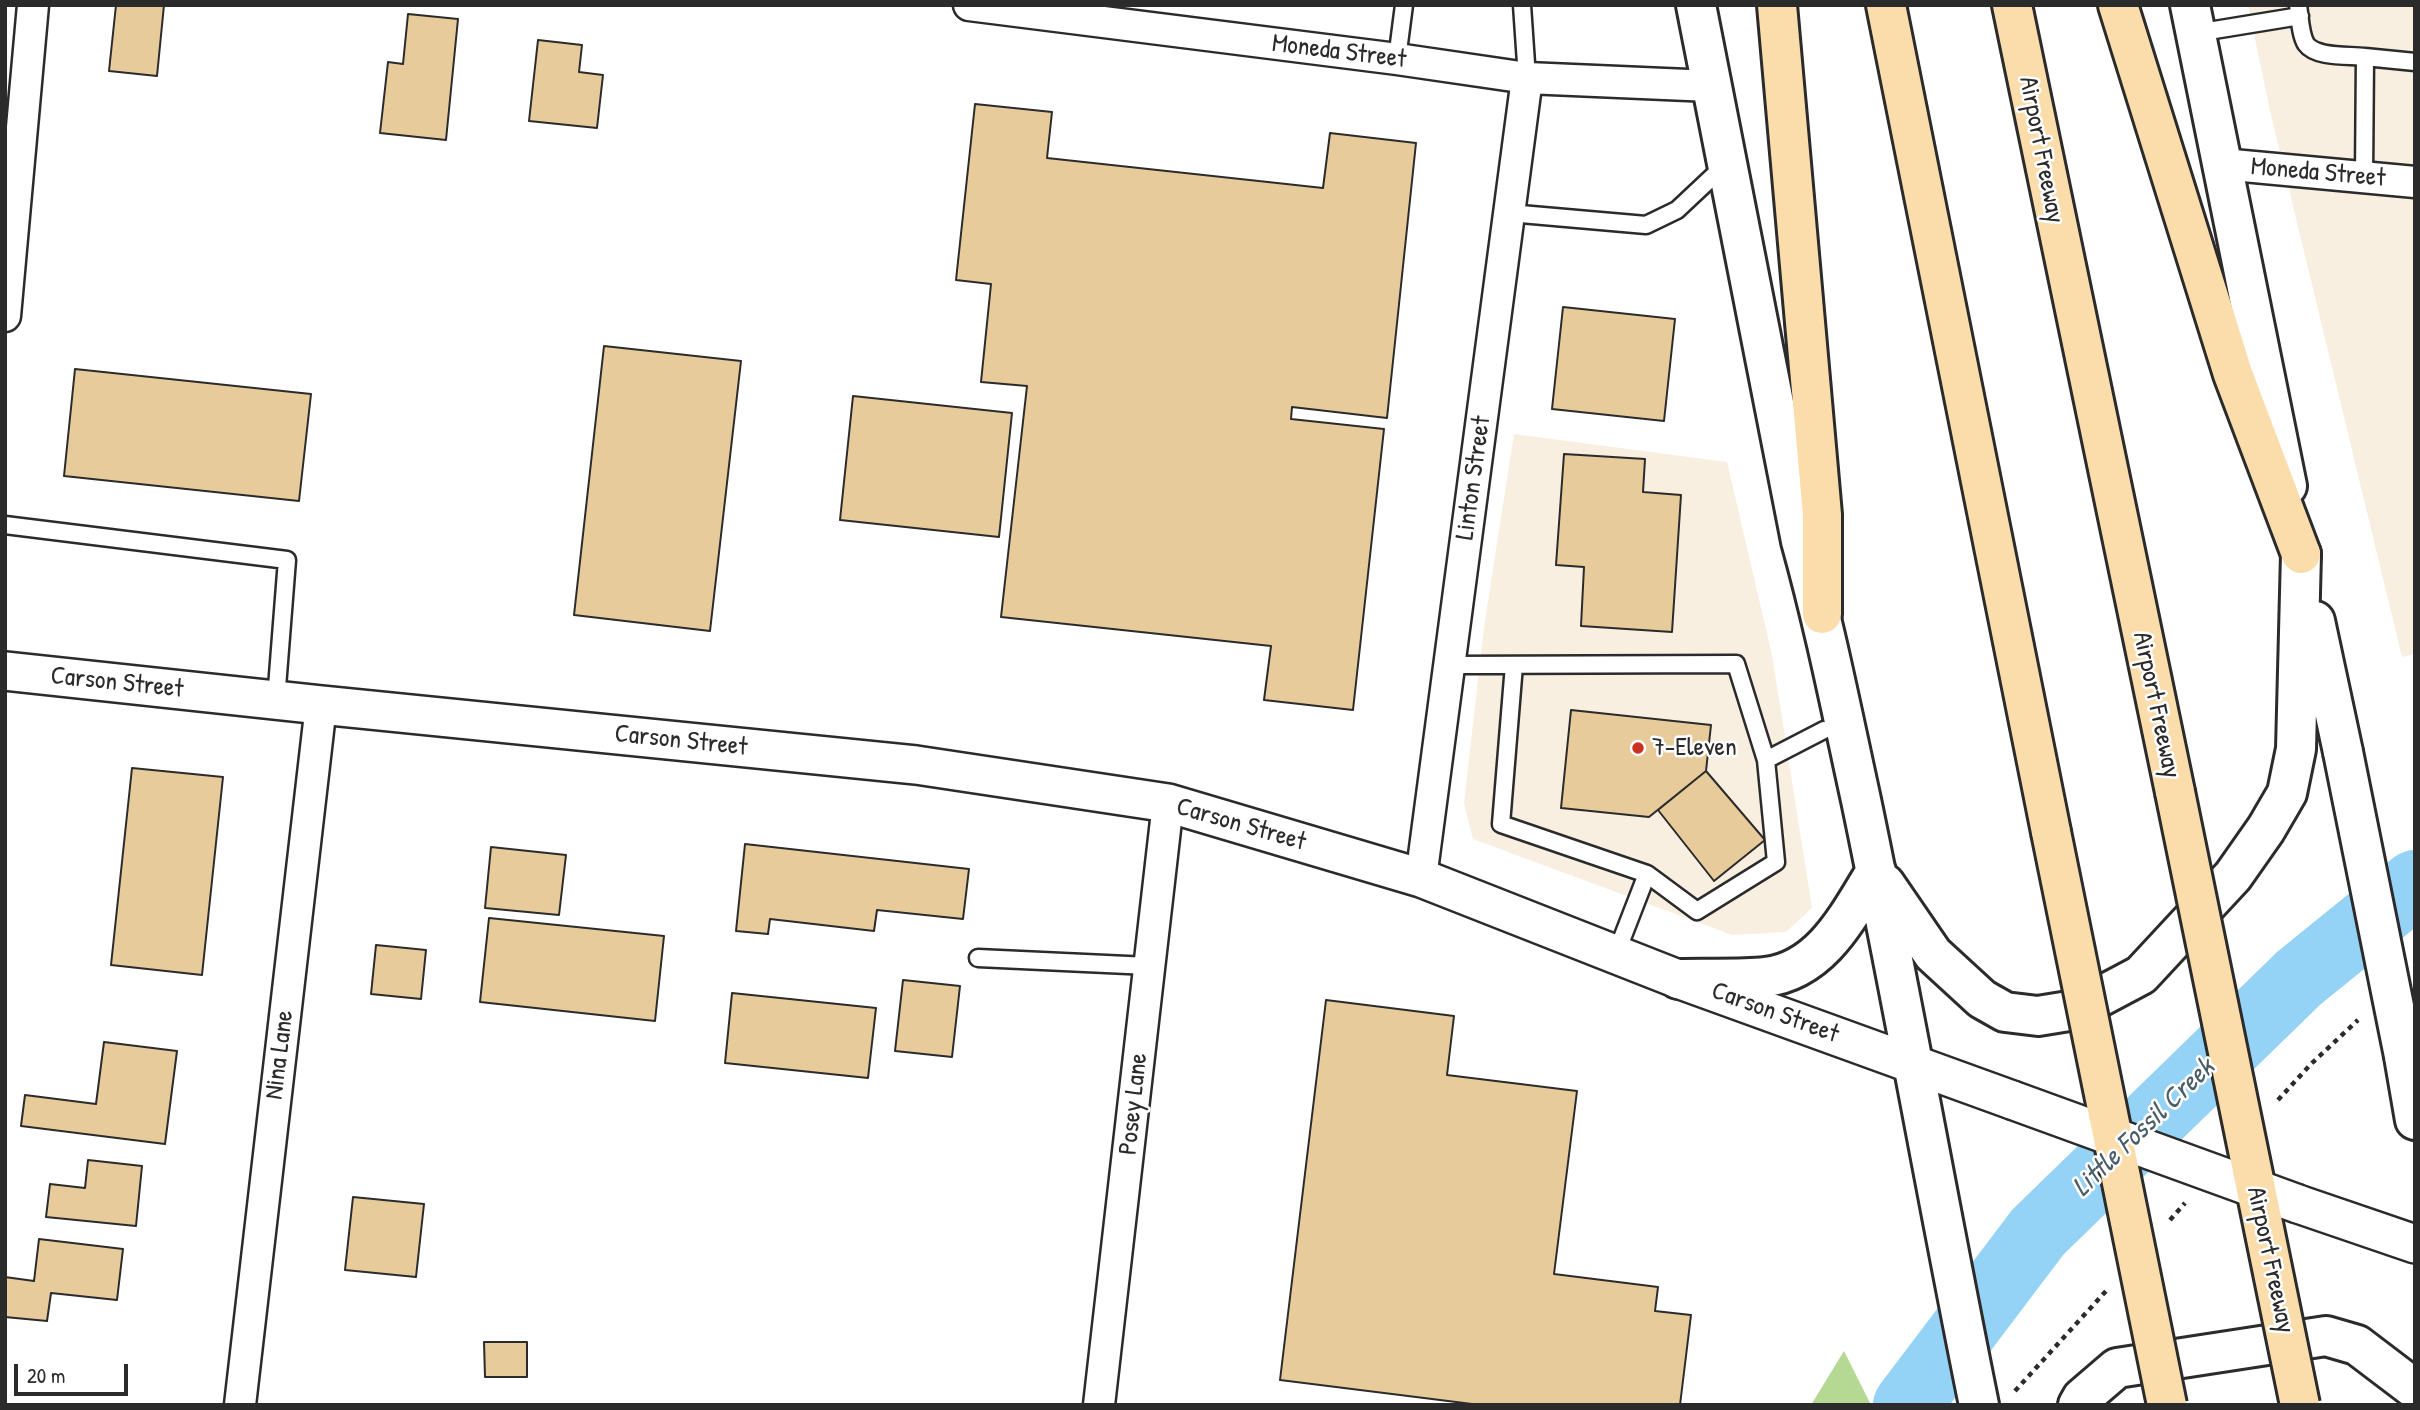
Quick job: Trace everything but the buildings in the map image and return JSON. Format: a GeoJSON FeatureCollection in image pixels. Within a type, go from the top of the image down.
{"type":"FeatureCollection","features":[{"type":"Feature","properties":{"kind":"highway"},"geometry":{"type":"LineString","coordinates":[[1777,5],[1822,515],[1822,614]]}},
{"type":"Feature","properties":{"kind":"highway"},"geometry":{"type":"LineString","coordinates":[[1886,5],[2166,1405]]}},
{"type":"Feature","properties":{"kind":"highway","name":"Airport Freeway"},"geometry":{"type":"LineString","coordinates":[[2012,5],[2300,1405]]}},
{"type":"Feature","properties":{"kind":"highway"},"geometry":{"type":"LineString","coordinates":[[2118,5],[2233,374],[2301,554]]}},
{"type":"Feature","properties":{"kind":"main road"},"geometry":{"type":"LineString","coordinates":[[1696,5],[1801,541],[1822,614],[1876,871],[1979,1405]]}},
{"type":"Feature","properties":{"kind":"main road"},"geometry":{"type":"LineString","coordinates":[[2193,19],[2343,752],[2415,1120]]}},
{"type":"Feature","properties":{"kind":"main road"},"geometry":{"type":"LineString","coordinates":[[1876,871],[1933,954],[1982,999],[2005,1012],[2038,1016],[2075,1010],[2141,975],[2233,876],[2287,793],[2296,749],[2301,554]]}},
{"type":"Feature","properties":{"kind":"main road"},"geometry":{"type":"LineString","coordinates":[[1678,979],[1768,977],[1797,968],[1826,946],[1836,934],[1876,871]]}},
{"type":"Feature","properties":{"kind":"main road"},"geometry":{"type":"LineString","coordinates":[[2078,1405],[2082,1398],[2117,1368],[2326,1336],[2357,1345],[2415,1389]]}},
{"type":"Feature","properties":{"kind":"street"},"geometry":{"type":"LineString","coordinates":[[5,316],[33,5]]}},
{"type":"Feature","properties":{"kind":"street","name":"Moneda Street"},"geometry":{"type":"LineString","coordinates":[[969,5],[1398,59],[1527,78],[1711,86]]}},
{"type":"Feature","properties":{"kind":"street","name":"Linton Street"},"geometry":{"type":"LineString","coordinates":[[1421,878],[1527,78]]}},
{"type":"Feature","properties":{"kind":"street","name":"Moneda Street"},"geometry":{"type":"LineString","coordinates":[[2222,164],[2415,182]]}},
{"type":"Feature","properties":{"kind":"street","name":"Carson Street"},"geometry":{"type":"LineString","coordinates":[[5,671],[916,765],[1168,803],[1421,878],[1678,979],[2415,1244]]}},
{"type":"Feature","properties":{"kind":"street","name":"Nina Lane"},"geometry":{"type":"LineString","coordinates":[[240,1405],[321,705]]}},
{"type":"Feature","properties":{"kind":"street","name":"Posey Lane"},"geometry":{"type":"LineString","coordinates":[[1099,1405],[1168,803]]}},
{"type":"Feature","properties":{"kind":"lane"},"geometry":{"type":"LineString","coordinates":[[1398,59],[1404,5]]}},
{"type":"Feature","properties":{"kind":"lane"},"geometry":{"type":"LineString","coordinates":[[1522,5],[1527,78]]}},
{"type":"Feature","properties":{"kind":"lane"},"geometry":{"type":"LineString","coordinates":[[2193,19],[2299,10],[2303,37],[2313,50],[2415,62]]}},
{"type":"Feature","properties":{"kind":"lane"},"geometry":{"type":"LineString","coordinates":[[2364,177],[2365,57]]}},
{"type":"Feature","properties":{"kind":"lane"},"geometry":{"type":"LineString","coordinates":[[1510,213],[1638,226],[1653,224],[1677,210],[1726,164]]}},
{"type":"Feature","properties":{"kind":"lane"},"geometry":{"type":"LineString","coordinates":[[5,525],[288,559],[276,700]]}},
{"type":"Feature","properties":{"kind":"lane"},"geometry":{"type":"LineString","coordinates":[[1449,666],[1514,665],[1736,664],[1766,760],[1776,862],[1698,911],[1647,874],[1501,824],[1514,665]]}},
{"type":"Feature","properties":{"kind":"lane"},"geometry":{"type":"LineString","coordinates":[[1766,760],[1824,730]]}},
{"type":"Feature","properties":{"kind":"lane"},"geometry":{"type":"LineString","coordinates":[[1616,954],[1647,874]]}},
{"type":"Feature","properties":{"kind":"lane"},"geometry":{"type":"LineString","coordinates":[[978,958],[1149,966]]}},
{"type":"Feature","properties":{"kind":"shaded area"},"geometry":{"type":"Polygon","coordinates":[[[2248,5],[2415,5],[2415,654],[2402,657],[2270,111],[2248,5]]]}},
{"type":"Feature","properties":{"kind":"shaded area"},"geometry":{"type":"Polygon","coordinates":[[[1514,434],[1727,462],[1772,655],[1812,908],[1786,932],[1732,935],[1473,839],[1464,803],[1484,627],[1514,434]]]}},
{"type":"Feature","properties":{"kind":"green space"},"geometry":{"type":"Polygon","coordinates":[[[1844,1351],[1871,1405],[1811,1405],[1844,1351]]]}},
{"type":"Feature","properties":{"kind":"waterway","name":"Little Fossil Creek"},"geometry":{"type":"LineString","coordinates":[[1907,1405],[2038,1232],[2299,978],[2415,884]]}},
{"type":"Feature","properties":{"kind":"place","name":"7-Eleven"},"geometry":{"type":"Point","coordinates":[1638,748]}}]}
